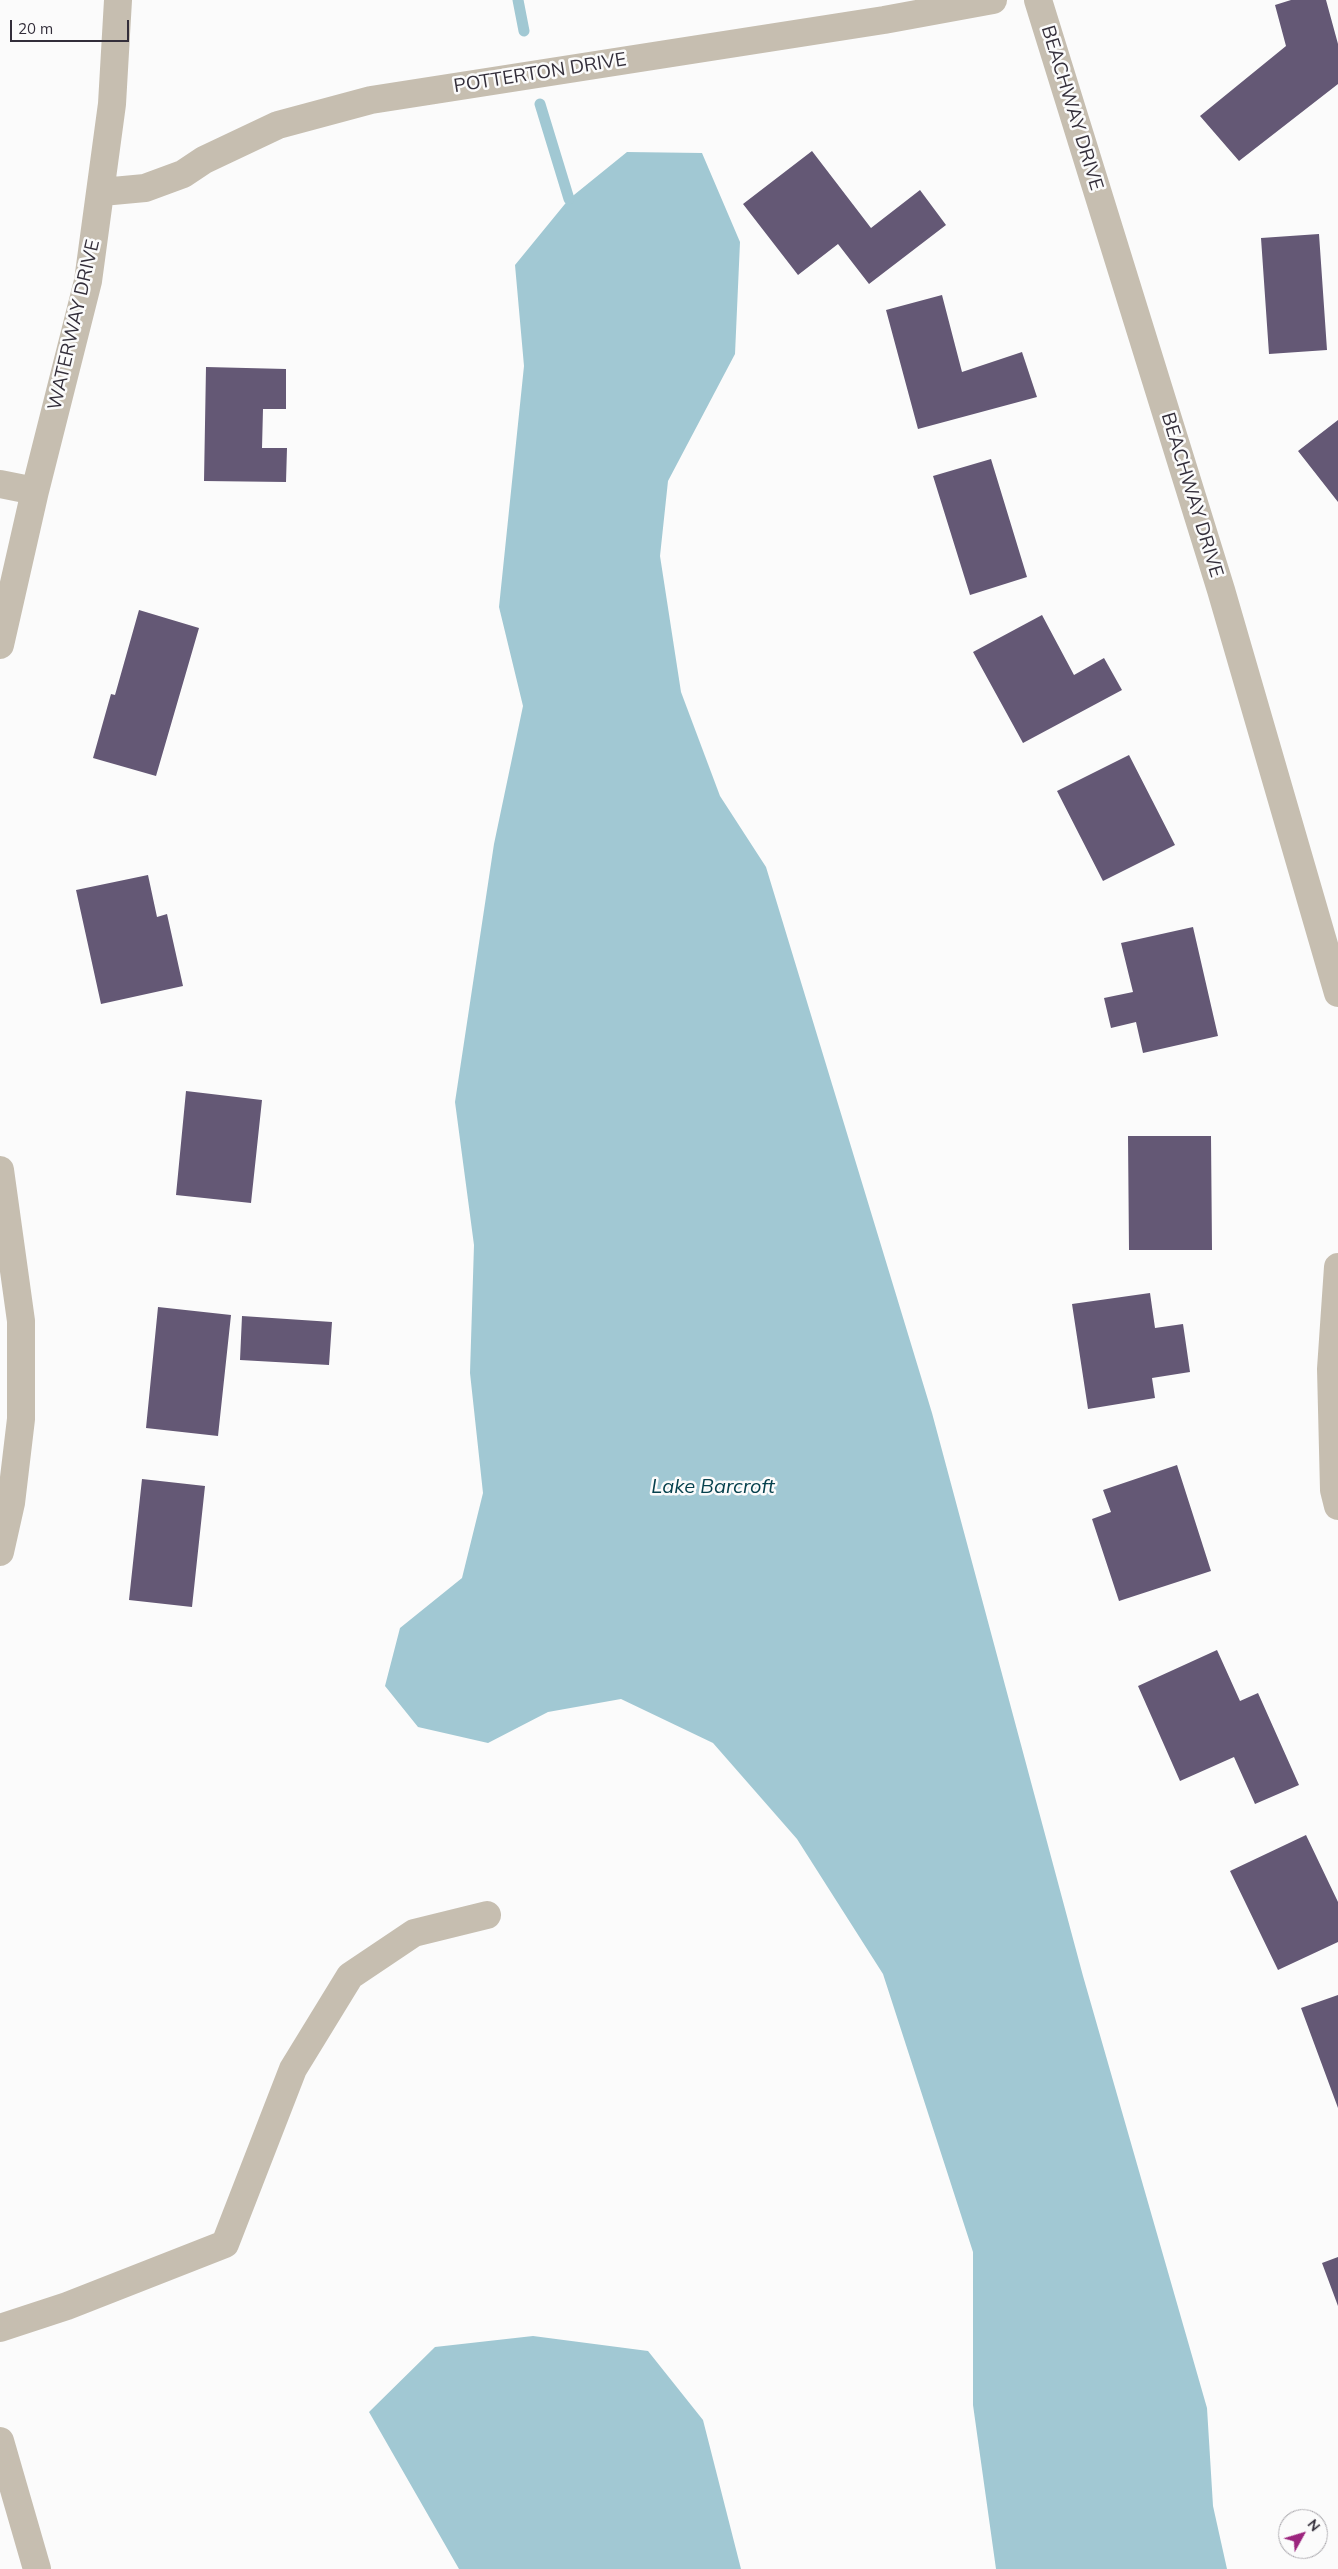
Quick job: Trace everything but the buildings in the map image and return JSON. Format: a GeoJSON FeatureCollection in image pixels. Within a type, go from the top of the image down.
{"type":"FeatureCollection","features":[{"type":"Feature","properties":{"kind":"street","name":"WATERWAY DRIVE"},"geometry":{"type":"LineString","coordinates":[[0,645],[35,491],[88,281],[102,192],[112,104],[118,0]]}},
{"type":"Feature","properties":{"kind":"street","name":"POTTERTON DRIVE"},"geometry":{"type":"LineString","coordinates":[[102,192],[145,188],[183,174],[204,160],[278,125],[371,100],[884,20],[993,0]]}},
{"type":"Feature","properties":{"kind":"street","name":"BEACHWAY DRIVE"},"geometry":{"type":"LineString","coordinates":[[1038,0],[1221,590],[1338,993]]}},
{"type":"Feature","properties":{"kind":"street"},"geometry":{"type":"LineString","coordinates":[[0,484],[35,491]]}},
{"type":"Feature","properties":{"kind":"street"},"geometry":{"type":"LineString","coordinates":[[0,1170],[21,1321],[21,1420],[11,1503],[0,1552]]}},
{"type":"Feature","properties":{"kind":"street"},"geometry":{"type":"LineString","coordinates":[[1338,1268],[1331,1369],[1334,1490],[1338,1506]]}},
{"type":"Feature","properties":{"kind":"street"},"geometry":{"type":"LineString","coordinates":[[0,2328],[67,2306],[225,2244],[292,2069],[350,1976],[414,1933],[487,1915]]}},
{"type":"Feature","properties":{"kind":"street"},"geometry":{"type":"LineString","coordinates":[[0,2441],[37,2569]]}},
{"type":"Feature","properties":{"kind":"water","name":"Lake Barcroft"},"geometry":{"type":"Polygon","coordinates":[[[627,152],[702,153],[740,242],[735,354],[668,481],[660,556],[681,692],[720,796],[766,867],[932,1413],[1083,1976],[1207,2408],[1213,2506],[1227,2569],[996,2569],[973,2405],[973,2252],[883,1974],[797,1839],[713,1743],[621,1699],[548,1712],[488,1743],[418,1727],[385,1686],[400,1628],[462,1578],[483,1493],[470,1373],[474,1245],[455,1102],[494,844],[523,706],[499,607],[524,366],[515,265],[569,199],[627,152]]]}},
{"type":"Feature","properties":{"kind":"water"},"geometry":{"type":"Polygon","coordinates":[[[533,2336],[648,2351],[703,2420],[741,2569],[459,2569],[369,2412],[435,2347],[533,2336]]]}},
{"type":"Feature","properties":{"kind":"waterway"},"geometry":{"type":"LineString","coordinates":[[518,0],[524,31]]}},
{"type":"Feature","properties":{"kind":"waterway"},"geometry":{"type":"LineString","coordinates":[[540,104],[569,199]]}}]}
